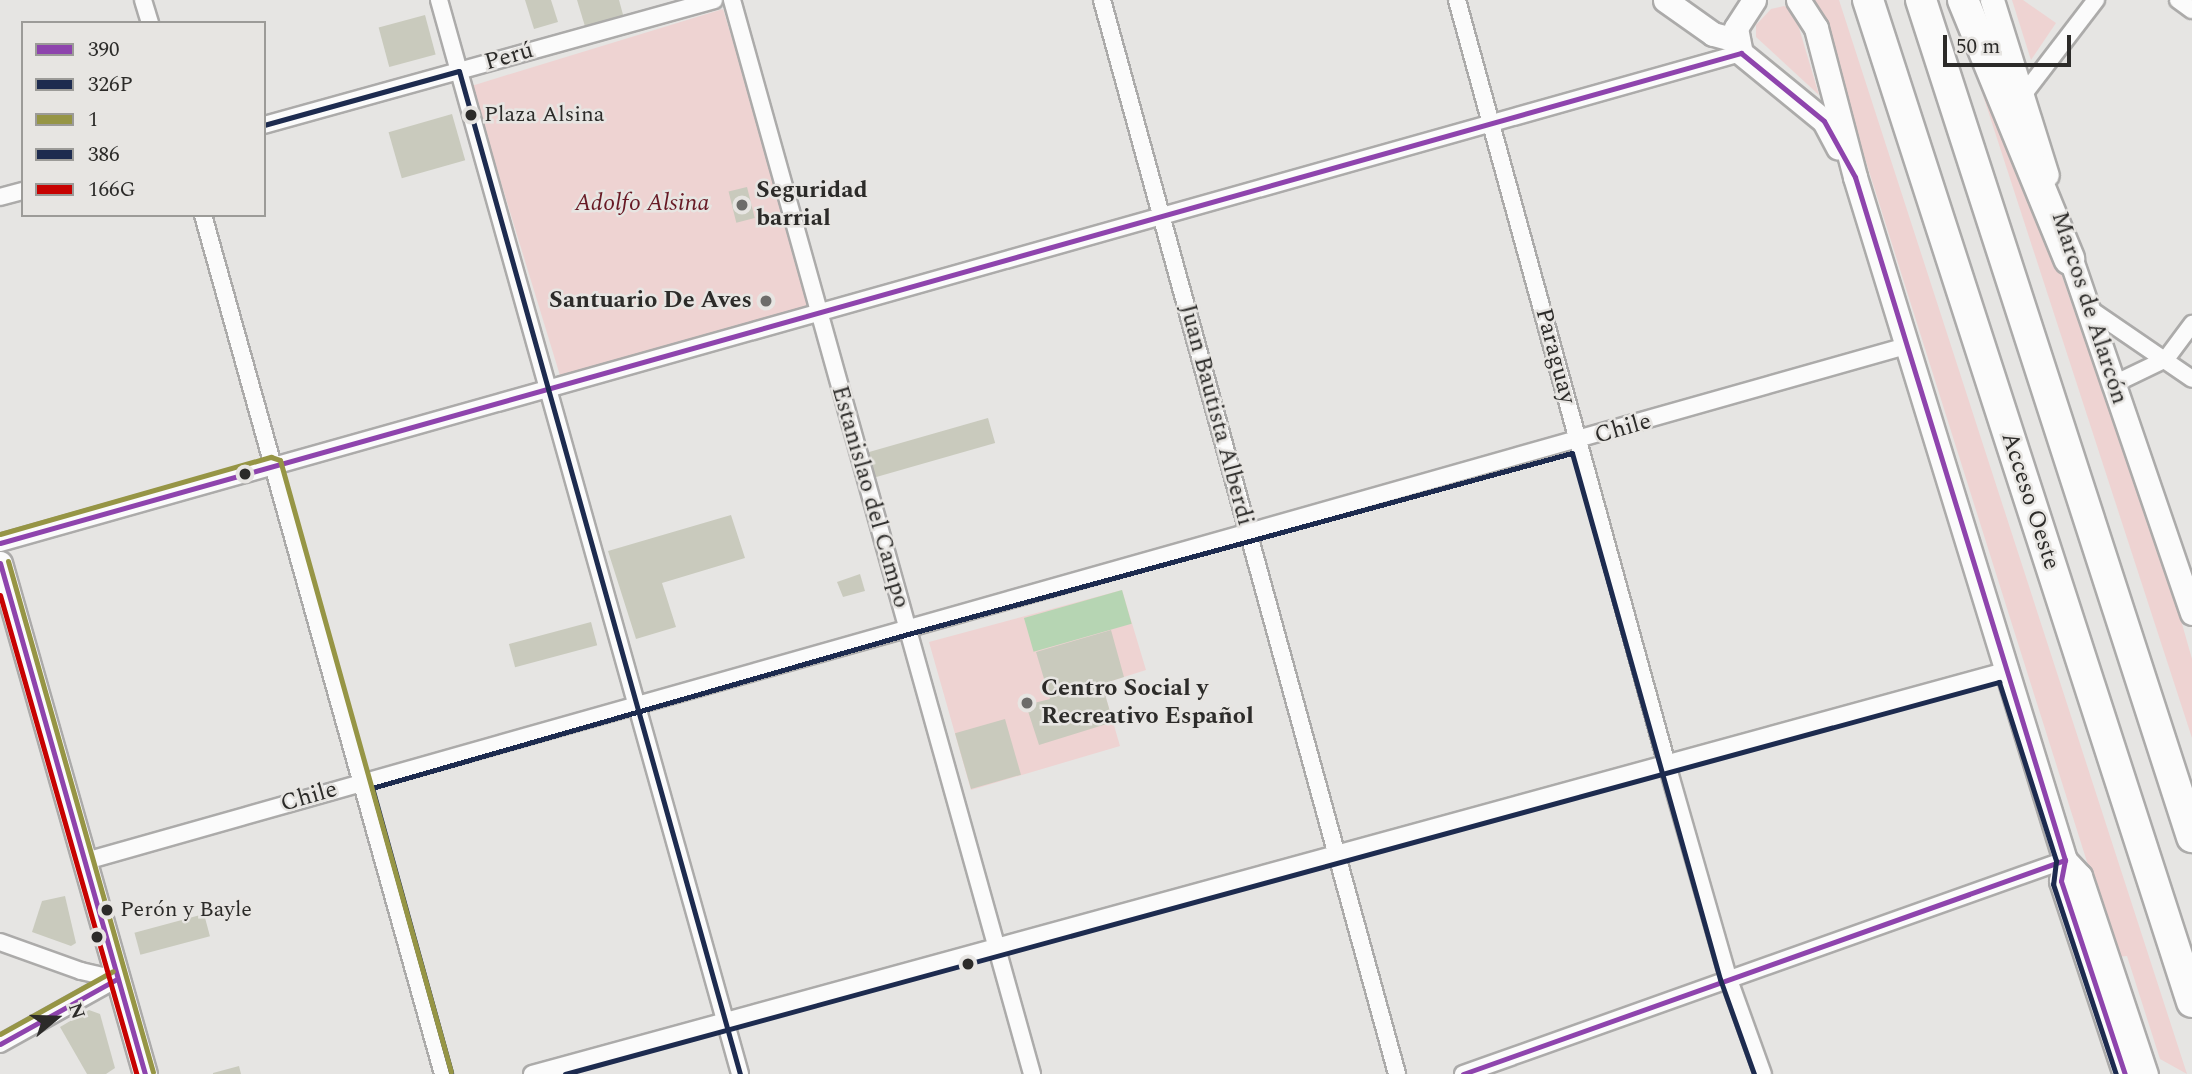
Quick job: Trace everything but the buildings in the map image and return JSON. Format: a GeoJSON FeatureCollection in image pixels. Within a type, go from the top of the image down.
{"type":"FeatureCollection","features":[{"type":"Feature","properties":{"kind":"highway","name":"Acceso Oeste"},"geometry":{"type":"LineString","coordinates":[[1868,0],[2192,1002]]}},
{"type":"Feature","properties":{"kind":"highway","name":"Acceso Oeste"},"geometry":{"type":"LineString","coordinates":[[1921,0],[2192,838]]}},
{"type":"Feature","properties":{"kind":"highway"},"geometry":{"type":"LineString","coordinates":[[1963,0],[2069,259]]}},
{"type":"Feature","properties":{"kind":"street"},"geometry":{"type":"LineString","coordinates":[[143,0],[149,21]]}},
{"type":"Feature","properties":{"kind":"street"},"geometry":{"type":"LineString","coordinates":[[439,0],[634,705],[740,1074]]}},
{"type":"Feature","properties":{"kind":"street","name":"Perú"},"geometry":{"type":"LineString","coordinates":[[266,124],[714,0]]}},
{"type":"Feature","properties":{"kind":"street","name":"Estanislao del Campo"},"geometry":{"type":"LineString","coordinates":[[732,0],[1032,1074]]}},
{"type":"Feature","properties":{"kind":"street","name":"Juan Bautista Alberdi"},"geometry":{"type":"LineString","coordinates":[[1102,0],[1397,1074]]}},
{"type":"Feature","properties":{"kind":"street","name":"Paraguay"},"geometry":{"type":"LineString","coordinates":[[1457,0],[1666,761],[1728,977],[1763,1074]]}},
{"type":"Feature","properties":{"kind":"street"},"geometry":{"type":"LineString","coordinates":[[1665,0],[1713,34],[1739,46],[1824,121],[1855,177]]}},
{"type":"Feature","properties":{"kind":"street"},"geometry":{"type":"LineString","coordinates":[[1739,46],[1741,14],[1754,0]]}},
{"type":"Feature","properties":{"kind":"street"},"geometry":{"type":"LineString","coordinates":[[1798,0],[1816,28],[1855,177],[2064,860],[2061,881],[2125,1074]]}},
{"type":"Feature","properties":{"kind":"street","name":"Marcos de Alarcón"},"geometry":{"type":"LineString","coordinates":[[1993,0],[2023,94],[2069,259],[2192,613]]}},
{"type":"Feature","properties":{"kind":"street"},"geometry":{"type":"LineString","coordinates":[[2023,94],[2096,0]]}},
{"type":"Feature","properties":{"kind":"street"},"geometry":{"type":"LineString","coordinates":[[2178,0],[2192,10]]}},
{"type":"Feature","properties":{"kind":"street"},"geometry":{"type":"LineString","coordinates":[[0,543],[1491,124],[1739,46]]}},
{"type":"Feature","properties":{"kind":"street"},"geometry":{"type":"LineString","coordinates":[[0,197],[21,192]]}},
{"type":"Feature","properties":{"kind":"street"},"geometry":{"type":"LineString","coordinates":[[204,217],[443,1074]]}},
{"type":"Feature","properties":{"kind":"street"},"geometry":{"type":"LineString","coordinates":[[2087,307],[2192,379]]}},
{"type":"Feature","properties":{"kind":"street"},"geometry":{"type":"LineString","coordinates":[[2113,384],[2166,359],[2192,324]]}},
{"type":"Feature","properties":{"kind":"street","name":"Chile"},"geometry":{"type":"LineString","coordinates":[[86,861],[906,626],[1578,442],[1906,346]]}},
{"type":"Feature","properties":{"kind":"street"},"geometry":{"type":"LineString","coordinates":[[0,563],[145,1074]]}},
{"type":"Feature","properties":{"kind":"street"},"geometry":{"type":"LineString","coordinates":[[532,1074],[1666,761],[2005,671]]}},
{"type":"Feature","properties":{"kind":"street"},"geometry":{"type":"LineString","coordinates":[[1463,1074],[1728,977],[2064,860]]}},
{"type":"Feature","properties":{"kind":"street"},"geometry":{"type":"LineString","coordinates":[[2064,860],[2080,876],[2146,1074]]}},
{"type":"Feature","properties":{"kind":"street"},"geometry":{"type":"LineString","coordinates":[[0,942],[81,971],[117,979]]}},
{"type":"Feature","properties":{"kind":"street"},"geometry":{"type":"LineString","coordinates":[[0,1044],[117,979]]}},
{"type":"Feature","properties":{"kind":"green space"},"geometry":{"type":"Polygon","coordinates":[[[1815,0],[1839,0],[2187,1074],[2160,1059],[2127,956],[2117,957],[1815,0]]]}},
{"type":"Feature","properties":{"kind":"green space"},"geometry":{"type":"Polygon","coordinates":[[[1952,0],[2028,179],[2173,592],[2192,659],[2192,738],[1952,0]]]}},
{"type":"Feature","properties":{"kind":"green space"},"geometry":{"type":"Polygon","coordinates":[[[2012,0],[2023,0],[2056,23],[2031,60],[2012,0]]]}},
{"type":"Feature","properties":{"kind":"green space"},"geometry":{"type":"Polygon","coordinates":[[[1784,6],[1794,11],[1819,95],[1756,37],[1756,25],[1771,9],[1784,6]]]}},
{"type":"Feature","properties":{"kind":"green space","name":"Adolfo Alsina"},"geometry":{"type":"Polygon","coordinates":[[[723,9],[813,304],[562,381],[471,86],[723,9]]]}},
{"type":"Feature","properties":{"kind":"green space","name":"Centro Social y Recreativo Español"},"geometry":{"type":"Polygon","coordinates":[[[1122,590],[1146,670],[1102,684],[1120,746],[971,790],[929,642],[1122,590]]]}},
{"type":"Feature","properties":{"kind":"shaded area"},"geometry":{"type":"Polygon","coordinates":[[[1122,590],[1132,624],[1034,652],[1024,618],[1122,590]]]}},
{"type":"Feature","properties":{"kind":"transit line","name":"390"},"geometry":{"type":"LineString","coordinates":[[0,543],[1741,53],[1824,121],[1855,177],[2065,860],[2061,881],[2125,1074]]}},
{"type":"Feature","properties":{"kind":"transit line","name":"386"},"geometry":{"type":"LineString","coordinates":[[266,124],[459,71],[740,1074]]}},
{"type":"Feature","properties":{"kind":"transit line","name":"326P"},"geometry":{"type":"LineString","coordinates":[[451,1072],[372,788],[908,634],[1572,453],[1720,979],[1754,1074]]}},
{"type":"Feature","properties":{"kind":"transit line","name":"1"},"geometry":{"type":"LineString","coordinates":[[0,534],[271,457],[280,460],[451,1072]]}},
{"type":"Feature","properties":{"kind":"transit line","name":"1"},"geometry":{"type":"LineString","coordinates":[[8,561],[153,1072]]}},
{"type":"Feature","properties":{"kind":"transit line","name":"390"},"geometry":{"type":"LineString","coordinates":[[0,563],[145,1074]]}},
{"type":"Feature","properties":{"kind":"transit line","name":"166G"},"geometry":{"type":"LineString","coordinates":[[0,595],[136,1074]]}},
{"type":"Feature","properties":{"kind":"transit line","name":"326P"},"geometry":{"type":"LineString","coordinates":[[565,1074],[1999,682],[2056,861],[2053,884],[2116,1074]]}},
{"type":"Feature","properties":{"kind":"transit line","name":"390"},"geometry":{"type":"LineString","coordinates":[[1463,1074],[2065,860]]}},
{"type":"Feature","properties":{"kind":"transit line","name":"1"},"geometry":{"type":"LineString","coordinates":[[0,1034],[113,971]]}},
{"type":"Feature","properties":{"kind":"transit line","name":"390"},"geometry":{"type":"LineString","coordinates":[[0,1044],[117,979]]}},
{"type":"Feature","properties":{"kind":"place","name":"Plaza Alsina"},"geometry":{"type":"Point","coordinates":[471,115]}},
{"type":"Feature","properties":{"kind":"place","name":"Seguridad barrial"},"geometry":{"type":"Point","coordinates":[742,205]}},
{"type":"Feature","properties":{"kind":"place","name":"Santuario De Aves"},"geometry":{"type":"Point","coordinates":[766,301]}},
{"type":"Feature","properties":{"kind":"place","name":"Centro Social y Recreativo Español"},"geometry":{"type":"Point","coordinates":[1027,703]}},
{"type":"Feature","properties":{"kind":"place","name":"Perón y Bayle"},"geometry":{"type":"Point","coordinates":[107,910]}}]}
